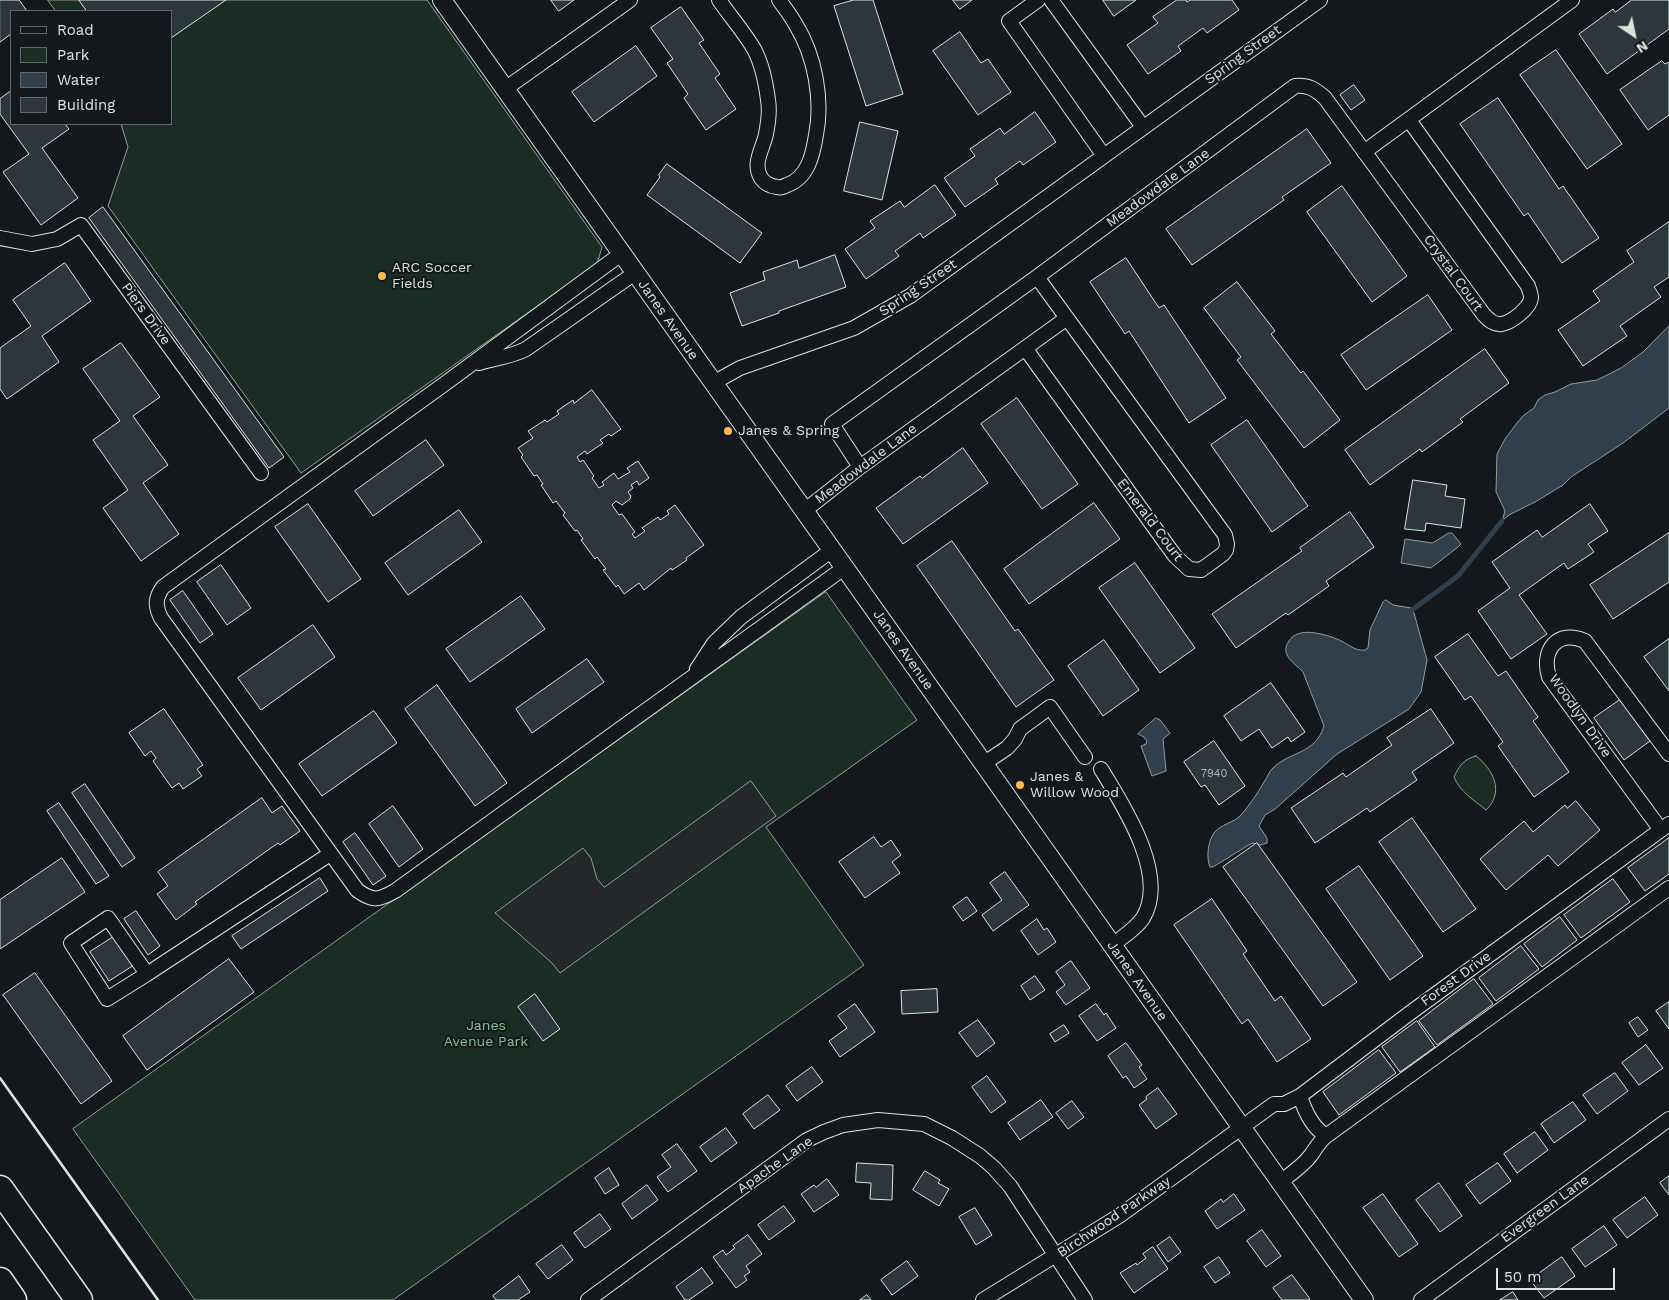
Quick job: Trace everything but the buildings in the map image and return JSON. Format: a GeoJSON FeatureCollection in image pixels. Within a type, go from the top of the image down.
{"type":"FeatureCollection","features":[{"type":"Feature","properties":{"kind":"highway"},"geometry":{"type":"LineString","coordinates":[[0,1189],[79,1300]]}},
{"type":"Feature","properties":{"kind":"highway"},"geometry":{"type":"LineString","coordinates":[[0,1281],[13,1300]]}},
{"type":"Feature","properties":{"kind":"street","name":"Janes Avenue"},"geometry":{"type":"LineString","coordinates":[[442,0],[1111,946],[1364,1300]]}},
{"type":"Feature","properties":{"kind":"street"},"geometry":{"type":"LineString","coordinates":[[505,89],[630,0]]}},
{"type":"Feature","properties":{"kind":"street"},"geometry":{"type":"LineString","coordinates":[[718,0],[754,50],[764,77],[769,102],[766,135],[758,159],[757,169],[761,178],[768,185],[780,188],[794,183],[805,172],[812,155],[819,112],[814,71],[806,45],[797,25],[779,0]]}},
{"type":"Feature","properties":{"kind":"street"},"geometry":{"type":"LineString","coordinates":[[1038,0],[1009,21],[1104,156]]}},
{"type":"Feature","properties":{"kind":"street"},"geometry":{"type":"LineString","coordinates":[[1051,0],[1143,128]]}},
{"type":"Feature","properties":{"kind":"street","name":"Spring Street"},"geometry":{"type":"LineString","coordinates":[[713,384],[740,368],[854,328],[887,311],[1320,0]]}},
{"type":"Feature","properties":{"kind":"street"},"geometry":{"type":"LineString","coordinates":[[1364,152],[1572,0]]}},
{"type":"Feature","properties":{"kind":"street","name":"Meadowdale Lane"},"geometry":{"type":"LineString","coordinates":[[860,467],[832,424],[1296,86],[1314,88],[1326,98],[1364,152]]}},
{"type":"Feature","properties":{"kind":"street","name":"Crystal Court"},"geometry":{"type":"LineString","coordinates":[[1364,152],[1484,315],[1494,323],[1501,324],[1510,321],[1528,307],[1531,297],[1528,286],[1409,120]]}},
{"type":"Feature","properties":{"kind":"street","name":"Piers Drive"},"geometry":{"type":"LineString","coordinates":[[0,238],[32,244],[57,239],[81,225],[261,473]]}},
{"type":"Feature","properties":{"kind":"street"},"geometry":{"type":"LineString","coordinates":[[621,254],[467,368],[162,586],[157,595],[157,610],[160,618],[330,854],[361,893],[374,900],[384,897],[402,886],[844,568]]}},
{"type":"Feature","properties":{"kind":"street"},"geometry":{"type":"LineString","coordinates":[[467,368],[520,352],[635,273]]}},
{"type":"Feature","properties":{"kind":"street"},"geometry":{"type":"LineString","coordinates":[[1036,277],[1067,318]]}},
{"type":"Feature","properties":{"kind":"street","name":"Meadowdale Lane"},"geometry":{"type":"LineString","coordinates":[[804,511],[860,467],[1067,318]]}},
{"type":"Feature","properties":{"kind":"street","name":"Emerald Court"},"geometry":{"type":"LineString","coordinates":[[1025,348],[1182,564],[1189,569],[1202,570],[1223,554],[1227,544],[1225,535],[1067,318]]}},
{"type":"Feature","properties":{"kind":"street"},"geometry":{"type":"LineString","coordinates":[[693,676],[714,643],[741,617],[832,550]]}},
{"type":"Feature","properties":{"kind":"street","name":"Woodlyn Drive"},"geometry":{"type":"LineString","coordinates":[[1665,827],[1549,676],[1546,667],[1550,648],[1557,641],[1575,637],[1585,641],[1669,754]]}},
{"type":"Feature","properties":{"kind":"street"},"geometry":{"type":"LineString","coordinates":[[983,764],[1007,748],[1020,730],[1050,707],[1085,756]]}},
{"type":"Feature","properties":{"kind":"street"},"geometry":{"type":"LineString","coordinates":[[1101,769],[1135,826],[1142,848],[1150,888],[1149,901],[1144,916],[1136,927],[1111,946]]}},
{"type":"Feature","properties":{"kind":"street","name":"Forest Drive"},"geometry":{"type":"LineString","coordinates":[[1241,1127],[1274,1104],[1284,1104],[1300,1096],[1410,1013],[1665,827]]}},
{"type":"Feature","properties":{"kind":"street"},"geometry":{"type":"LineString","coordinates":[[147,974],[108,918],[71,943],[107,999],[147,974],[330,854]]}},
{"type":"Feature","properties":{"kind":"street"},"geometry":{"type":"LineString","coordinates":[[1280,1182],[1306,1161],[1317,1144],[1326,1136],[1669,888]]}},
{"type":"Feature","properties":{"kind":"street"},"geometry":{"type":"LineString","coordinates":[[1300,1096],[1304,1110],[1313,1124],[1319,1132],[1326,1136]]}},
{"type":"Feature","properties":{"kind":"street","name":"Evergreen Lane"},"geometry":{"type":"LineString","coordinates":[[1421,1300],[1669,1119]]}},
{"type":"Feature","properties":{"kind":"street","name":"Apache Lane"},"geometry":{"type":"LineString","coordinates":[[588,1300],[807,1140],[824,1132],[858,1122],[878,1120],[924,1124],[968,1147],[994,1168],[1010,1186],[1085,1300]]}},
{"type":"Feature","properties":{"kind":"street","name":"Birchwood Parkway"},"geometry":{"type":"LineString","coordinates":[[983,1300],[1056,1256],[1151,1194],[1241,1127]]}},
{"type":"Feature","properties":{"kind":"green space"},"geometry":{"type":"Polygon","coordinates":[[[48,0],[427,0],[602,247],[597,264],[301,473],[108,206],[128,147],[121,125],[172,125],[172,10],[55,10],[48,0]]]}},
{"type":"Feature","properties":{"kind":"green space","name":"Janes Avenue Park"},"geometry":{"type":"Polygon","coordinates":[[[826,592],[917,720],[766,827],[864,965],[393,1300],[195,1300],[73,1129],[826,592]]]}},
{"type":"Feature","properties":{"kind":"green space"},"geometry":{"type":"Polygon","coordinates":[[[1476,756],[1492,774],[1496,788],[1492,803],[1486,810],[1464,791],[1454,777],[1462,764],[1476,756]]]}},
{"type":"Feature","properties":{"kind":"shaded area"},"geometry":{"type":"Polygon","coordinates":[[[751,781],[776,816],[560,973],[552,963],[495,913],[583,848],[591,858],[597,879],[604,887],[751,781]]]}},
{"type":"Feature","properties":{"kind":"water"},"geometry":{"type":"Polygon","coordinates":[[[1669,326],[1669,408],[1623,443],[1571,477],[1563,485],[1509,515],[1502,521],[1505,511],[1496,492],[1497,454],[1517,423],[1545,395],[1571,384],[1597,380],[1621,368],[1643,352],[1669,326]]]}},
{"type":"Feature","properties":{"kind":"water"},"geometry":{"type":"Polygon","coordinates":[[[1452,533],[1461,544],[1431,568],[1401,563],[1405,539],[1432,543],[1452,533]]]}},
{"type":"Feature","properties":{"kind":"water"},"geometry":{"type":"Polygon","coordinates":[[[1386,600],[1393,605],[1411,608],[1414,613],[1427,660],[1421,692],[1409,709],[1337,754],[1275,809],[1265,815],[1259,826],[1267,838],[1267,843],[1260,845],[1252,843],[1210,867],[1208,850],[1214,833],[1220,827],[1236,820],[1254,798],[1272,769],[1279,763],[1308,748],[1320,735],[1324,726],[1303,672],[1287,655],[1286,646],[1289,641],[1298,634],[1312,632],[1332,637],[1354,648],[1365,650],[1368,648],[1370,630],[1383,602],[1386,600]]]}},
{"type":"Feature","properties":{"kind":"water"},"geometry":{"type":"Polygon","coordinates":[[[1156,718],[1160,720],[1170,733],[1163,739],[1166,771],[1152,776],[1141,746],[1146,744],[1147,741],[1138,734],[1156,718]]]}},
{"type":"Feature","properties":{"kind":"waterway"},"geometry":{"type":"LineString","coordinates":[[1412,610],[1458,576],[1502,521]]}},
{"type":"Feature","properties":{"kind":"wall"},"geometry":{"type":"LineString","coordinates":[[0,1078],[158,1300]]}},
{"type":"Feature","properties":{"kind":"place","name":"ARC Soccer Fields"},"geometry":{"type":"Point","coordinates":[382,276]}},
{"type":"Feature","properties":{"kind":"place","name":"Janes & Spring"},"geometry":{"type":"Point","coordinates":[728,431]}},
{"type":"Feature","properties":{"kind":"place","name":"Janes & Willow Wood"},"geometry":{"type":"Point","coordinates":[1020,785]}}]}
